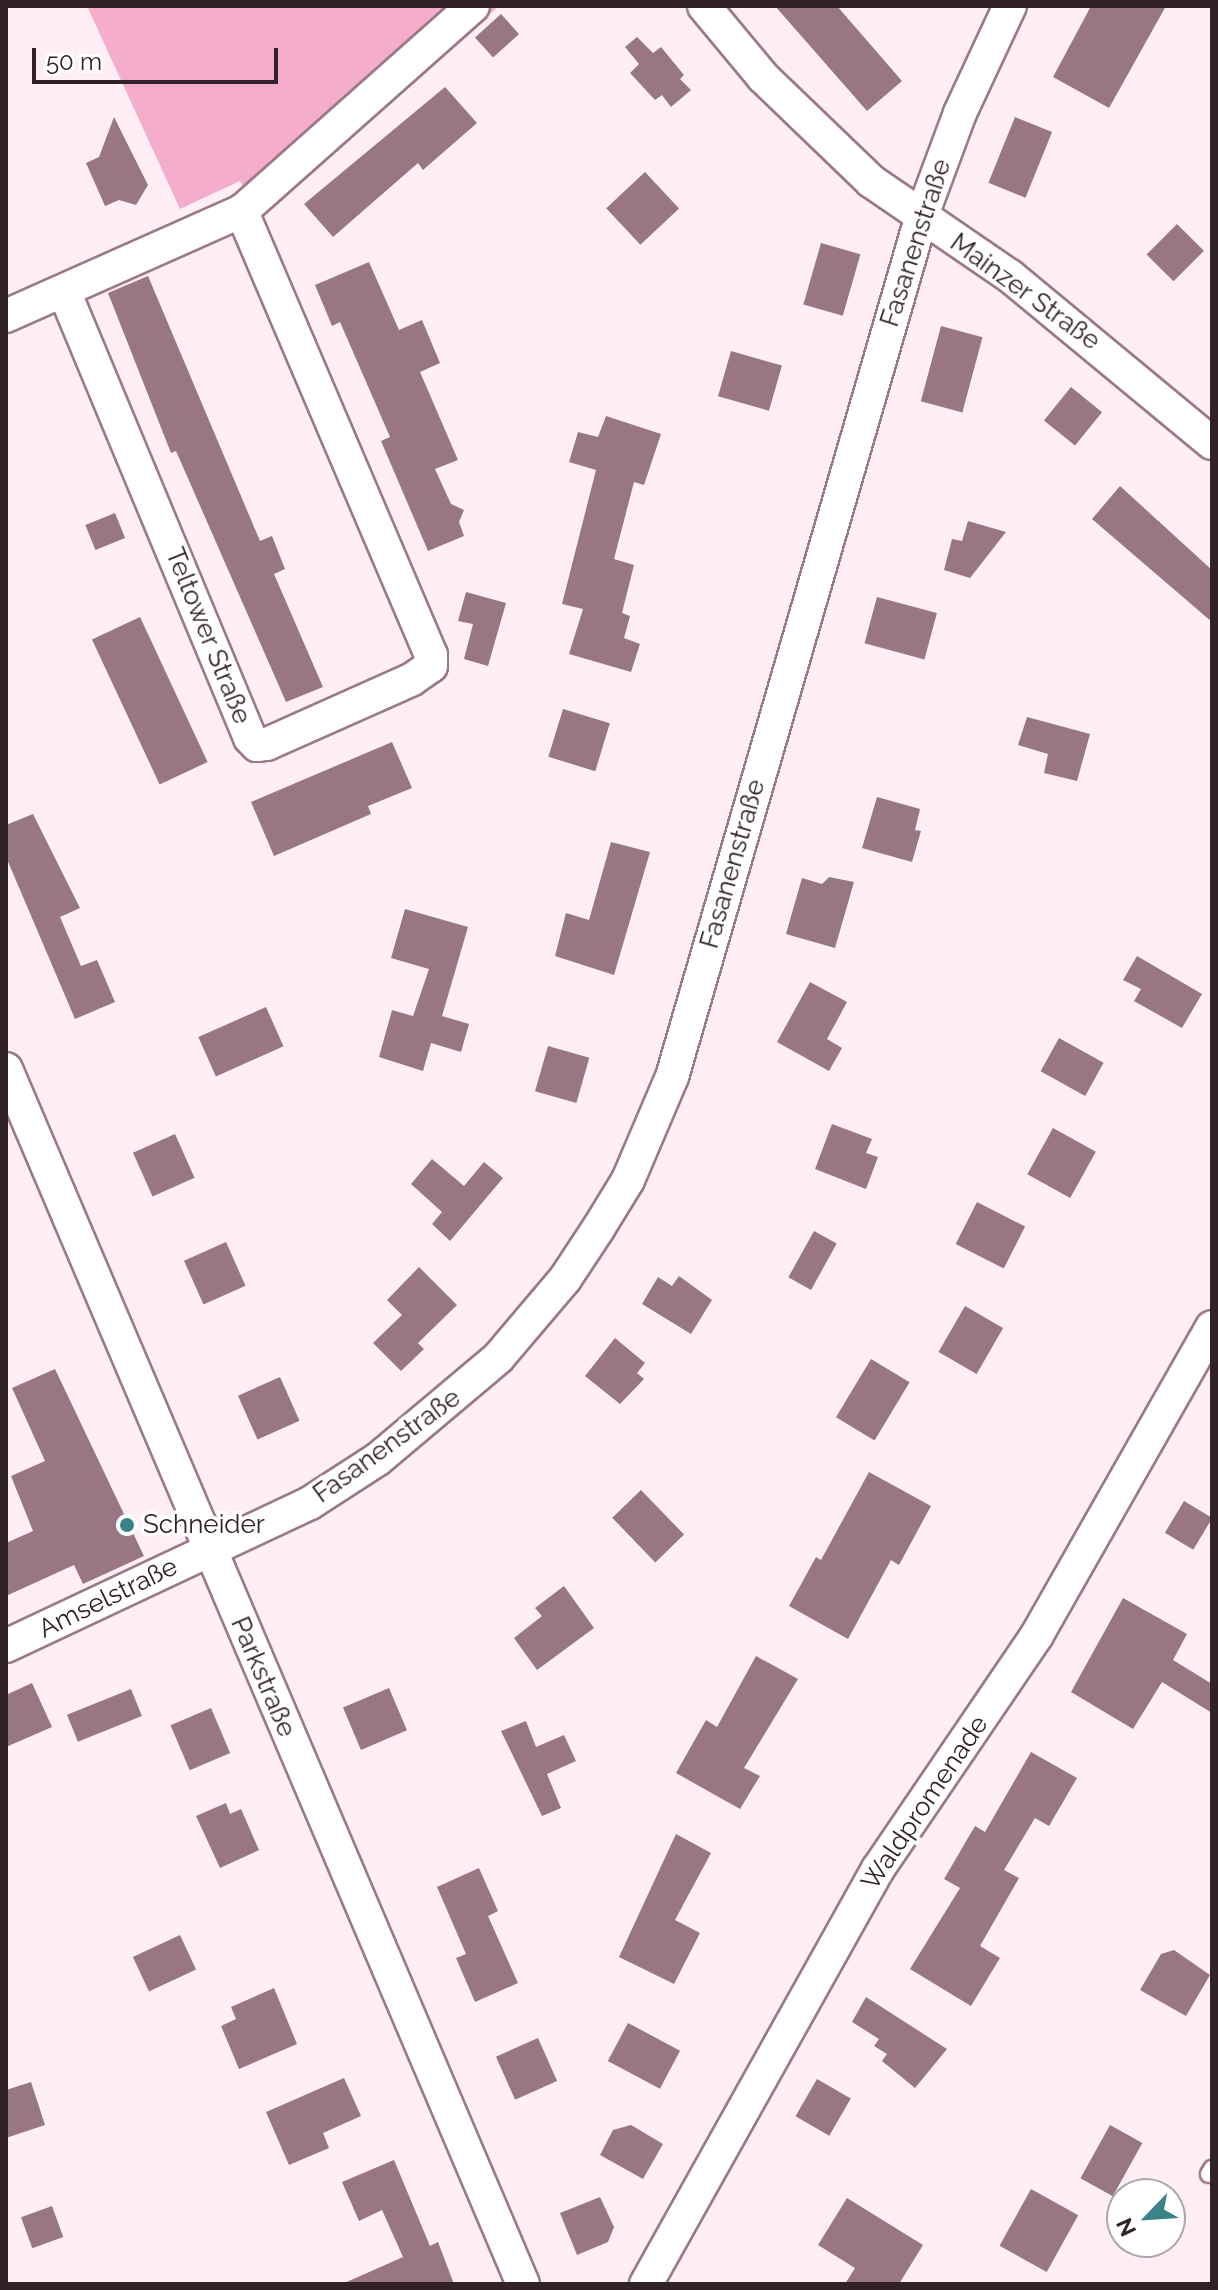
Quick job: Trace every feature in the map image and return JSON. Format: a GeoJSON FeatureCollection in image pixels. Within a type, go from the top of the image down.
{"type":"FeatureCollection","features":[{"type":"Feature","properties":{"kind":"street"},"geometry":{"type":"LineString","coordinates":[[6,316],[242,211],[473,6]]}},
{"type":"Feature","properties":{"kind":"street","name":"Mainzer Straße"},"geometry":{"type":"LineString","coordinates":[[704,6],[825,142],[921,218],[1038,297],[1212,443]]}},
{"type":"Feature","properties":{"kind":"street","name":"Fasanenstraße"},"geometry":{"type":"LineString","coordinates":[[210,1550],[345,1482],[461,1394],[565,1279],[628,1180],[672,1077],[921,218],[960,113],[1010,6]]}},
{"type":"Feature","properties":{"kind":"street","name":"Teltower Straße"},"geometry":{"type":"LineString","coordinates":[[64,291],[250,738],[257,745],[267,744],[411,680],[431,666],[431,655],[242,211]]}},
{"type":"Feature","properties":{"kind":"street","name":"Parkstraße"},"geometry":{"type":"LineString","coordinates":[[6,1069],[523,2284]]}},
{"type":"Feature","properties":{"kind":"street","name":"Waldpromenade"},"geometry":{"type":"LineString","coordinates":[[646,2284],[878,1869],[1037,1635],[1212,1327]]}},
{"type":"Feature","properties":{"kind":"street","name":"Amselstraße"},"geometry":{"type":"LineString","coordinates":[[6,1646],[210,1550]]}},
{"type":"Feature","properties":{"kind":"shaded area"},"geometry":{"type":"Polygon","coordinates":[[[87,6],[499,6],[259,217],[240,181],[180,209],[87,6]]]}},
{"type":"Feature","properties":{"kind":"building"},"geometry":{"type":"Polygon","coordinates":[[[775,6],[837,6],[902,81],[867,111],[775,6]]]}},
{"type":"Feature","properties":{"kind":"building"},"geometry":{"type":"Polygon","coordinates":[[[1091,6],[1166,6],[1109,108],[1053,77],[1091,6]]]}},
{"type":"Feature","properties":{"kind":"building"},"geometry":{"type":"Polygon","coordinates":[[[501,14],[519,34],[493,57],[475,37],[501,14]]]}},
{"type":"Feature","properties":{"kind":"building"},"geometry":{"type":"Polygon","coordinates":[[[637,37],[653,53],[661,47],[684,75],[680,79],[691,90],[671,107],[662,95],[655,100],[630,73],[639,64],[625,47],[637,37]]]}},
{"type":"Feature","properties":{"kind":"building"},"geometry":{"type":"Polygon","coordinates":[[[445,87],[477,123],[423,170],[418,163],[333,237],[304,204],[445,87]]]}},
{"type":"Feature","properties":{"kind":"building"},"geometry":{"type":"Polygon","coordinates":[[[114,117],[148,185],[136,205],[119,200],[105,206],[86,163],[99,157],[114,117]]]}},
{"type":"Feature","properties":{"kind":"building"},"geometry":{"type":"Polygon","coordinates":[[[1015,117],[1052,132],[1025,198],[988,183],[1015,117]]]}},
{"type":"Feature","properties":{"kind":"building"},"geometry":{"type":"Polygon","coordinates":[[[645,172],[679,209],[640,245],[606,208],[645,172]]]}},
{"type":"Feature","properties":{"kind":"building"},"geometry":{"type":"Polygon","coordinates":[[[1177,224],[1204,251],[1173,281],[1147,254],[1177,224]]]}},
{"type":"Feature","properties":{"kind":"building"},"geometry":{"type":"Polygon","coordinates":[[[821,243],[860,254],[843,316],[803,305],[821,243]]]}},
{"type":"Feature","properties":{"kind":"building"},"geometry":{"type":"Polygon","coordinates":[[[369,262],[399,330],[422,320],[440,363],[420,372],[458,460],[435,469],[451,504],[464,510],[459,522],[464,536],[428,551],[381,441],[390,437],[340,322],[332,326],[315,285],[369,262]]]}},
{"type":"Feature","properties":{"kind":"building"},"geometry":{"type":"Polygon","coordinates":[[[148,276],[260,541],[272,536],[285,569],[274,574],[323,687],[286,702],[176,451],[171,453],[108,293],[148,276]]]}},
{"type":"Feature","properties":{"kind":"building"},"geometry":{"type":"Polygon","coordinates":[[[941,326],[983,337],[962,412],[921,401],[941,326]]]}},
{"type":"Feature","properties":{"kind":"building"},"geometry":{"type":"Polygon","coordinates":[[[731,351],[782,366],[769,411],[718,396],[731,351]]]}},
{"type":"Feature","properties":{"kind":"building"},"geometry":{"type":"Polygon","coordinates":[[[1071,387],[1102,412],[1075,446],[1044,420],[1071,387]]]}},
{"type":"Feature","properties":{"kind":"building"},"geometry":{"type":"Polygon","coordinates":[[[606,416],[661,434],[644,485],[634,482],[614,559],[634,565],[622,613],[630,616],[624,638],[640,644],[631,672],[569,654],[583,609],[562,604],[596,470],[569,462],[578,432],[598,437],[606,416]]]}},
{"type":"Feature","properties":{"kind":"building"},"geometry":{"type":"Polygon","coordinates":[[[1120,486],[1212,570],[1212,622],[1092,519],[1120,486]]]}},
{"type":"Feature","properties":{"kind":"building"},"geometry":{"type":"Polygon","coordinates":[[[115,513],[125,538],[95,550],[85,525],[115,513]]]}},
{"type":"Feature","properties":{"kind":"building"},"geometry":{"type":"Polygon","coordinates":[[[968,521],[1006,532],[970,578],[944,570],[952,539],[962,541],[968,521]]]}},
{"type":"Feature","properties":{"kind":"building"},"geometry":{"type":"Polygon","coordinates":[[[466,592],[506,603],[488,666],[464,659],[473,624],[458,621],[466,592]]]}},
{"type":"Feature","properties":{"kind":"building"},"geometry":{"type":"Polygon","coordinates":[[[877,597],[937,613],[924,659],[865,643],[877,597]]]}},
{"type":"Feature","properties":{"kind":"building"},"geometry":{"type":"Polygon","coordinates":[[[140,617],[208,762],[160,784],[92,639],[140,617]]]}},
{"type":"Feature","properties":{"kind":"building"},"geometry":{"type":"Polygon","coordinates":[[[563,709],[610,723],[595,771],[548,757],[563,709]]]}},
{"type":"Feature","properties":{"kind":"building"},"geometry":{"type":"Polygon","coordinates":[[[1027,717],[1090,734],[1077,781],[1044,773],[1048,754],[1018,745],[1027,717]]]}},
{"type":"Feature","properties":{"kind":"building"},"geometry":{"type":"Polygon","coordinates":[[[392,742],[412,788],[368,806],[371,814],[274,856],[251,802],[392,742]]]}},
{"type":"Feature","properties":{"kind":"building"},"geometry":{"type":"Polygon","coordinates":[[[877,797],[920,809],[915,830],[921,831],[912,862],[862,848],[877,797]]]}},
{"type":"Feature","properties":{"kind":"building"},"geometry":{"type":"Polygon","coordinates":[[[33,814],[80,908],[60,917],[81,966],[97,960],[115,1002],[75,1019],[6,857],[6,825],[33,814]]]}},
{"type":"Feature","properties":{"kind":"building"},"geometry":{"type":"Polygon","coordinates":[[[611,842],[650,852],[614,975],[555,956],[566,913],[589,920],[611,842]]]}},
{"type":"Feature","properties":{"kind":"building"},"geometry":{"type":"Polygon","coordinates":[[[829,877],[854,882],[835,948],[786,934],[802,878],[822,884],[829,877]]]}},
{"type":"Feature","properties":{"kind":"building"},"geometry":{"type":"Polygon","coordinates":[[[405,909],[468,927],[442,1016],[469,1024],[461,1052],[431,1043],[423,1071],[379,1057],[392,1010],[413,1016],[429,969],[391,958],[405,909]]]}},
{"type":"Feature","properties":{"kind":"building"},"geometry":{"type":"Polygon","coordinates":[[[1137,956],[1202,994],[1182,1028],[1134,1001],[1141,989],[1123,980],[1137,956]]]}},
{"type":"Feature","properties":{"kind":"building"},"geometry":{"type":"Polygon","coordinates":[[[810,982],[847,1002],[827,1039],[842,1048],[829,1071],[777,1042],[810,982]]]}},
{"type":"Feature","properties":{"kind":"building"},"geometry":{"type":"Polygon","coordinates":[[[266,1007],[283,1046],[216,1076],[198,1037],[266,1007]]]}},
{"type":"Feature","properties":{"kind":"building"},"geometry":{"type":"Polygon","coordinates":[[[1059,1038],[1104,1063],[1085,1096],[1041,1071],[1059,1038]]]}},
{"type":"Feature","properties":{"kind":"building"},"geometry":{"type":"Polygon","coordinates":[[[548,1046],[589,1058],[576,1103],[535,1091],[548,1046]]]}},
{"type":"Feature","properties":{"kind":"building"},"geometry":{"type":"Polygon","coordinates":[[[832,1124],[872,1139],[866,1153],[878,1157],[866,1189],[815,1169],[832,1124]]]}},
{"type":"Feature","properties":{"kind":"building"},"geometry":{"type":"Polygon","coordinates":[[[1053,1128],[1096,1152],[1070,1198],[1027,1174],[1053,1128]]]}},
{"type":"Feature","properties":{"kind":"building"},"geometry":{"type":"Polygon","coordinates":[[[175,1134],[195,1178],[153,1197],[133,1153],[175,1134]]]}},
{"type":"Feature","properties":{"kind":"building"},"geometry":{"type":"Polygon","coordinates":[[[432,1159],[464,1186],[484,1162],[503,1178],[450,1241],[432,1224],[442,1212],[411,1184],[432,1159]]]}},
{"type":"Feature","properties":{"kind":"building"},"geometry":{"type":"Polygon","coordinates":[[[977,1202],[1025,1227],[1004,1268],[956,1244],[977,1202]]]}},
{"type":"Feature","properties":{"kind":"building"},"geometry":{"type":"Polygon","coordinates":[[[814,1231],[837,1244],[811,1290],[788,1277],[814,1231]]]}},
{"type":"Feature","properties":{"kind":"building"},"geometry":{"type":"Polygon","coordinates":[[[226,1242],[246,1286],[204,1305],[184,1261],[226,1242]]]}},
{"type":"Feature","properties":{"kind":"building"},"geometry":{"type":"Polygon","coordinates":[[[419,1267],[457,1305],[418,1343],[424,1349],[401,1371],[373,1343],[402,1315],[387,1300],[419,1267]]]}},
{"type":"Feature","properties":{"kind":"building"},"geometry":{"type":"Polygon","coordinates":[[[679,1276],[712,1300],[691,1334],[642,1304],[658,1277],[672,1286],[679,1276]]]}},
{"type":"Feature","properties":{"kind":"building"},"geometry":{"type":"Polygon","coordinates":[[[965,1306],[1003,1328],[977,1374],[938,1352],[965,1306]]]}},
{"type":"Feature","properties":{"kind":"building"},"geometry":{"type":"Polygon","coordinates":[[[615,1338],[645,1363],[637,1373],[644,1379],[620,1404],[585,1376],[615,1338]]]}},
{"type":"Feature","properties":{"kind":"building"},"geometry":{"type":"Polygon","coordinates":[[[871,1359],[910,1382],[875,1440],[836,1417],[871,1359]]]}},
{"type":"Feature","properties":{"kind":"building"},"geometry":{"type":"Polygon","coordinates":[[[55,1369],[144,1556],[83,1584],[74,1565],[6,1596],[6,1543],[33,1531],[11,1476],[45,1461],[12,1388],[55,1369]]]}},
{"type":"Feature","properties":{"kind":"building"},"geometry":{"type":"Polygon","coordinates":[[[280,1377],[300,1421],[258,1440],[238,1396],[280,1377]]]}},
{"type":"Feature","properties":{"kind":"building"},"geometry":{"type":"Polygon","coordinates":[[[869,1472],[931,1506],[899,1565],[891,1560],[848,1639],[789,1606],[816,1557],[821,1560],[869,1472]]]}},
{"type":"Feature","properties":{"kind":"building"},"geometry":{"type":"Polygon","coordinates":[[[641,1490],[684,1535],[655,1562],[612,1518],[641,1490]]]}},
{"type":"Feature","properties":{"kind":"building"},"geometry":{"type":"Polygon","coordinates":[[[1184,1501],[1212,1518],[1193,1550],[1165,1533],[1184,1501]]]}},
{"type":"Feature","properties":{"kind":"building"},"geometry":{"type":"Polygon","coordinates":[[[564,1586],[594,1628],[537,1670],[514,1638],[542,1616],[535,1608],[564,1586]]]}},
{"type":"Feature","properties":{"kind":"building"},"geometry":{"type":"Polygon","coordinates":[[[1123,1598],[1187,1634],[1173,1660],[1212,1684],[1212,1713],[1162,1682],[1133,1729],[1071,1692],[1123,1598]]]}},
{"type":"Feature","properties":{"kind":"building"},"geometry":{"type":"Polygon","coordinates":[[[756,1656],[798,1679],[744,1768],[760,1776],[740,1809],[676,1773],[706,1720],[717,1727],[756,1656]]]}},
{"type":"Feature","properties":{"kind":"building"},"geometry":{"type":"Polygon","coordinates":[[[32,1683],[52,1727],[6,1747],[6,1695],[32,1683]]]}},
{"type":"Feature","properties":{"kind":"building"},"geometry":{"type":"Polygon","coordinates":[[[389,1688],[407,1730],[361,1750],[343,1708],[389,1688]]]}},
{"type":"Feature","properties":{"kind":"building"},"geometry":{"type":"Polygon","coordinates":[[[131,1689],[142,1716],[78,1742],[67,1715],[131,1689]]]}},
{"type":"Feature","properties":{"kind":"building"},"geometry":{"type":"Polygon","coordinates":[[[211,1708],[230,1753],[190,1770],[170,1725],[211,1708]]]}},
{"type":"Feature","properties":{"kind":"building"},"geometry":{"type":"Polygon","coordinates":[[[526,1721],[536,1747],[564,1735],[576,1761],[547,1774],[561,1808],[542,1816],[501,1731],[526,1721]]]}},
{"type":"Feature","properties":{"kind":"building"},"geometry":{"type":"Polygon","coordinates":[[[1031,1752],[1077,1778],[1049,1826],[1035,1818],[1004,1870],[1019,1878],[980,1946],[1000,1958],[971,2006],[910,1969],[960,1888],[944,1879],[975,1826],[985,1832],[1031,1752]]]}},
{"type":"Feature","properties":{"kind":"building"},"geometry":{"type":"Polygon","coordinates":[[[226,1803],[230,1814],[241,1809],[259,1850],[220,1868],[196,1816],[226,1803]]]}},
{"type":"Feature","properties":{"kind":"building"},"geometry":{"type":"Polygon","coordinates":[[[676,1834],[711,1853],[675,1920],[700,1933],[674,1984],[619,1957],[676,1834]]]}},
{"type":"Feature","properties":{"kind":"building"},"geometry":{"type":"Polygon","coordinates":[[[479,1868],[498,1911],[488,1916],[518,1983],[475,2002],[456,1958],[466,1954],[437,1887],[479,1868]]]}},
{"type":"Feature","properties":{"kind":"building"},"geometry":{"type":"Polygon","coordinates":[[[180,1935],[196,1969],[149,1991],[133,1957],[180,1935]]]}},
{"type":"Feature","properties":{"kind":"building"},"geometry":{"type":"Polygon","coordinates":[[[1174,1950],[1210,1975],[1186,2016],[1140,1990],[1161,1954],[1174,1950]]]}},
{"type":"Feature","properties":{"kind":"building"},"geometry":{"type":"Polygon","coordinates":[[[274,1988],[297,2044],[239,2069],[221,2026],[236,2019],[231,2007],[274,1988]]]}},
{"type":"Feature","properties":{"kind":"building"},"geometry":{"type":"Polygon","coordinates":[[[866,1997],[947,2049],[915,2088],[882,2061],[887,2054],[874,2046],[879,2039],[852,2022],[866,1997]]]}},
{"type":"Feature","properties":{"kind":"building"},"geometry":{"type":"Polygon","coordinates":[[[628,2023],[680,2051],[660,2089],[608,2061],[628,2023]]]}},
{"type":"Feature","properties":{"kind":"building"},"geometry":{"type":"Polygon","coordinates":[[[538,2038],[557,2081],[515,2100],[496,2057],[538,2038]]]}},
{"type":"Feature","properties":{"kind":"building"},"geometry":{"type":"Polygon","coordinates":[[[344,2078],[361,2116],[323,2133],[329,2148],[289,2165],[266,2112],[344,2078]]]}},
{"type":"Feature","properties":{"kind":"building"},"geometry":{"type":"Polygon","coordinates":[[[817,2079],[851,2098],[829,2136],[796,2116],[817,2079]]]}},
{"type":"Feature","properties":{"kind":"building"},"geometry":{"type":"Polygon","coordinates":[[[31,2082],[45,2125],[6,2138],[6,2090],[31,2082]]]}},
{"type":"Feature","properties":{"kind":"building"},"geometry":{"type":"Polygon","coordinates":[[[631,2125],[663,2144],[643,2179],[600,2155],[613,2130],[631,2125]]]}},
{"type":"Feature","properties":{"kind":"building"},"geometry":{"type":"Polygon","coordinates":[[[1110,2125],[1142,2143],[1123,2178],[1106,2178],[1106,2193],[1080,2178],[1110,2125]]]}},
{"type":"Feature","properties":{"kind":"building"},"geometry":{"type":"Polygon","coordinates":[[[394,2160],[430,2246],[438,2242],[454,2284],[342,2284],[403,2257],[382,2210],[359,2221],[342,2182],[394,2160]]]}},
{"type":"Feature","properties":{"kind":"building"},"geometry":{"type":"Polygon","coordinates":[[[1031,2189],[1078,2215],[1047,2272],[999,2246],[1031,2189]]]}},
{"type":"Feature","properties":{"kind":"building"},"geometry":{"type":"Polygon","coordinates":[[[600,2197],[614,2227],[608,2242],[577,2255],[560,2213],[600,2197]]]}},
{"type":"Feature","properties":{"kind":"building"},"geometry":{"type":"Polygon","coordinates":[[[847,2198],[923,2245],[899,2284],[845,2284],[855,2268],[818,2245],[847,2198]]]}},
{"type":"Feature","properties":{"kind":"building"},"geometry":{"type":"Polygon","coordinates":[[[52,2206],[63,2237],[32,2248],[21,2217],[52,2206]]]}},
{"type":"Feature","properties":{"kind":"place","name":"Schneider"},"geometry":{"type":"Point","coordinates":[127,1525]}}]}
